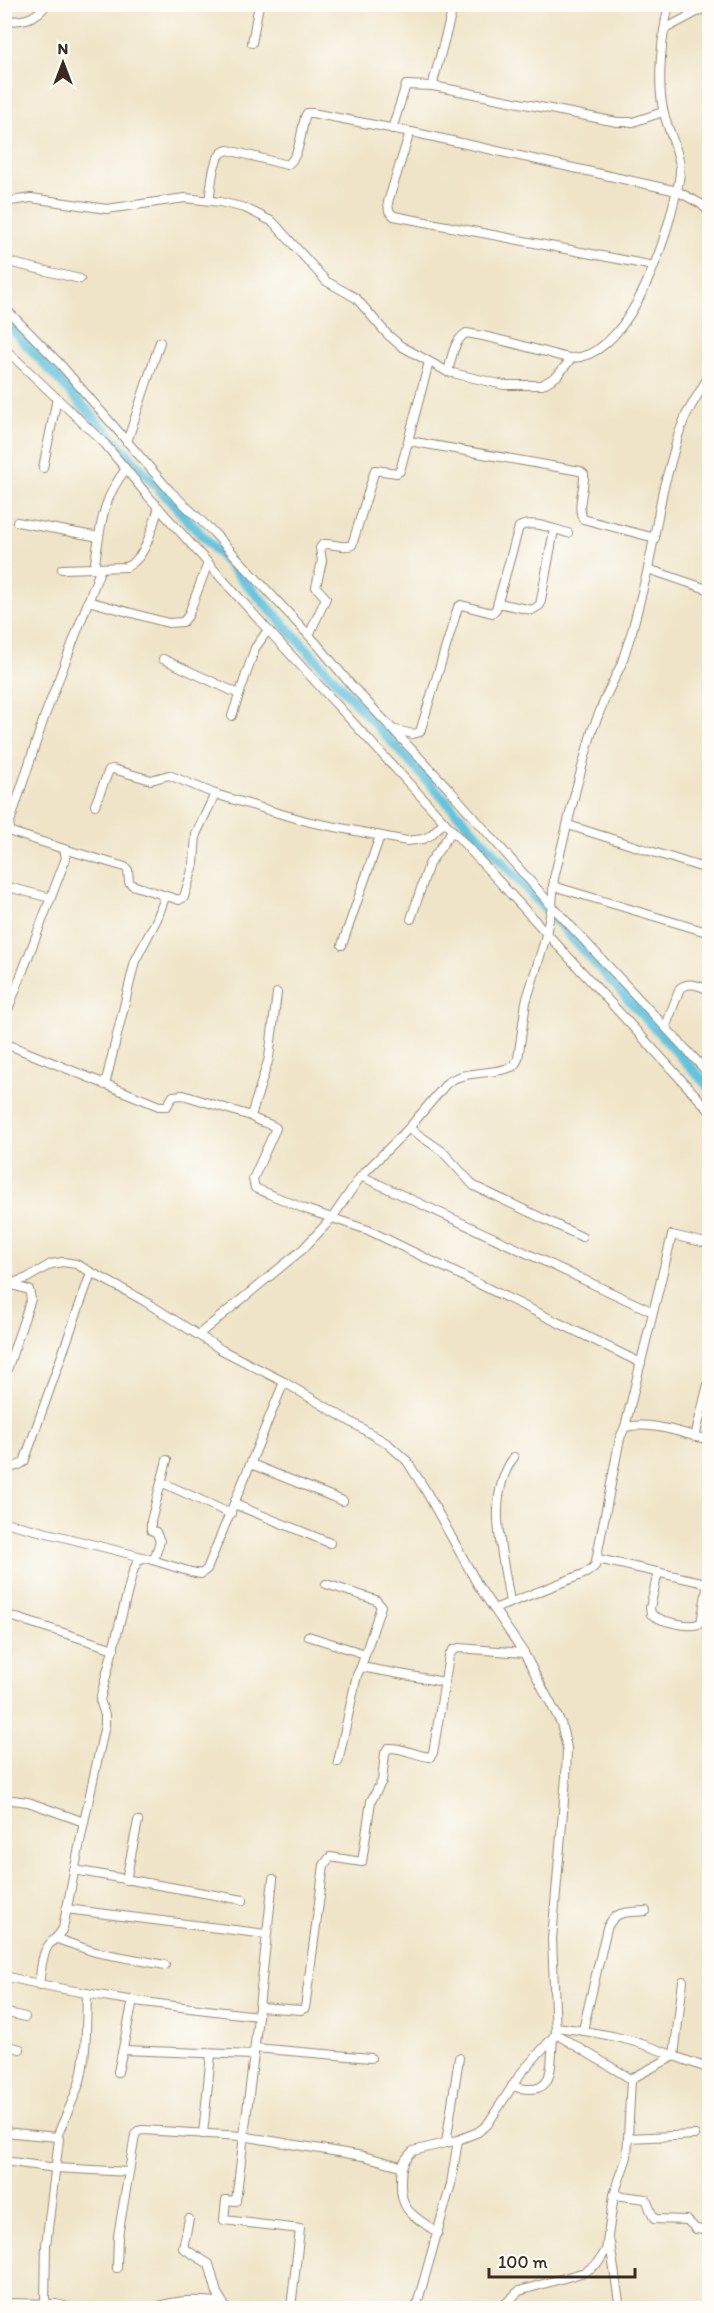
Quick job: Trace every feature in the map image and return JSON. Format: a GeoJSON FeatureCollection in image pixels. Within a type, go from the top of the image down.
{"type":"FeatureCollection","features":[{"type":"Feature","properties":{"kind":"street"},"geometry":{"type":"LineString","coordinates":[[4,21],[33,18],[47,4]]}},
{"type":"Feature","properties":{"kind":"street"},"geometry":{"type":"LineString","coordinates":[[252,43],[259,4]]}},
{"type":"Feature","properties":{"kind":"street"},"geometry":{"type":"LineString","coordinates":[[434,86],[454,4]]}},
{"type":"Feature","properties":{"kind":"street"},"geometry":{"type":"LineString","coordinates":[[448,372],[455,344],[458,338],[466,333],[572,358],[594,352],[626,320],[662,247],[677,191],[680,166],[663,112],[661,71],[669,4]]}},
{"type":"Feature","properties":{"kind":"street"},"geometry":{"type":"LineString","coordinates":[[665,29],[710,5]]}},
{"type":"Feature","properties":{"kind":"street"},"geometry":{"type":"LineString","coordinates":[[392,129],[406,85],[434,86],[617,122],[633,122],[663,112]]}},
{"type":"Feature","properties":{"kind":"street"},"geometry":{"type":"LineString","coordinates":[[209,201],[218,155],[222,151],[228,150],[287,165],[292,162],[295,155],[307,113],[410,132],[677,191],[701,204],[710,213]]}},
{"type":"Feature","properties":{"kind":"street"},"geometry":{"type":"LineString","coordinates":[[410,132],[387,202],[387,207],[394,216],[654,266]]}},
{"type":"Feature","properties":{"kind":"street"},"geometry":{"type":"LineString","coordinates":[[4,202],[31,198],[106,208],[127,207],[169,198],[209,201],[245,208],[273,222],[326,281],[356,298],[387,334],[401,346],[448,372],[504,385],[542,385],[557,376],[572,358]]}},
{"type":"Feature","properties":{"kind":"street"},"geometry":{"type":"LineString","coordinates":[[4,261],[80,279]]}},
{"type":"Feature","properties":{"kind":"street"},"geometry":{"type":"LineString","coordinates":[[4,307],[60,364],[170,491],[213,532],[309,635],[351,685],[448,788],[552,906],[710,1075]]}},
{"type":"Feature","properties":{"kind":"street"},"geometry":{"type":"LineString","coordinates":[[127,442],[160,342]]}},
{"type":"Feature","properties":{"kind":"street"},"geometry":{"type":"LineString","coordinates":[[4,348],[105,444],[268,630],[710,1111]]}},
{"type":"Feature","properties":{"kind":"street"},"geometry":{"type":"LineString","coordinates":[[309,635],[326,598],[316,587],[322,561],[320,548],[327,543],[345,546],[352,544],[375,470],[397,473],[400,471],[429,362]]}},
{"type":"Feature","properties":{"kind":"street"},"geometry":{"type":"LineString","coordinates":[[198,1335],[303,1249],[332,1218],[361,1176],[409,1128],[453,1078],[506,1070],[514,1066],[518,1059],[526,1002],[546,933],[552,906],[553,886],[592,731],[621,665],[648,569],[663,490],[679,433],[686,415],[710,374]]}},
{"type":"Feature","properties":{"kind":"street"},"geometry":{"type":"LineString","coordinates":[[43,468],[57,399]]}},
{"type":"Feature","properties":{"kind":"street"},"geometry":{"type":"LineString","coordinates":[[409,441],[580,471],[584,474],[585,480],[580,510],[583,519],[655,538]]}},
{"type":"Feature","properties":{"kind":"street"},"geometry":{"type":"LineString","coordinates":[[126,469],[112,487],[106,500],[99,537],[98,568],[44,718],[9,825],[11,832],[125,867],[132,885],[179,900],[184,897],[194,864],[196,834],[215,794]]}},
{"type":"Feature","properties":{"kind":"street"},"geometry":{"type":"LineString","coordinates":[[62,569],[126,567],[134,564],[142,555],[159,508]]}},
{"type":"Feature","properties":{"kind":"street"},"geometry":{"type":"LineString","coordinates":[[17,522],[99,537]]}},
{"type":"Feature","properties":{"kind":"street"},"geometry":{"type":"LineString","coordinates":[[392,729],[416,734],[423,727],[458,607],[468,606],[492,613],[498,603],[519,527],[523,524],[532,524],[568,533]]}},
{"type":"Feature","properties":{"kind":"street"},"geometry":{"type":"LineString","coordinates":[[498,603],[532,610],[540,605],[554,530]]}},
{"type":"Feature","properties":{"kind":"street"},"geometry":{"type":"LineString","coordinates":[[88,601],[168,623],[183,622],[188,616],[208,563]]}},
{"type":"Feature","properties":{"kind":"street"},"geometry":{"type":"LineString","coordinates":[[648,569],[710,590]]}},
{"type":"Feature","properties":{"kind":"street"},"geometry":{"type":"LineString","coordinates":[[232,716],[255,648],[268,630]]}},
{"type":"Feature","properties":{"kind":"street"},"geometry":{"type":"LineString","coordinates":[[162,659],[239,694]]}},
{"type":"Feature","properties":{"kind":"street"},"geometry":{"type":"LineString","coordinates":[[95,805],[109,770],[113,769],[151,780],[169,775],[215,794],[310,822],[407,841],[424,839],[444,822]]}},
{"type":"Feature","properties":{"kind":"street"},"geometry":{"type":"LineString","coordinates":[[568,825],[710,870]]}},
{"type":"Feature","properties":{"kind":"street"},"geometry":{"type":"LineString","coordinates":[[411,919],[429,864],[452,831]]}},
{"type":"Feature","properties":{"kind":"street"},"geometry":{"type":"LineString","coordinates":[[342,945],[380,836]]}},
{"type":"Feature","properties":{"kind":"street"},"geometry":{"type":"LineString","coordinates":[[4,1020],[66,858],[64,849]]}},
{"type":"Feature","properties":{"kind":"street"},"geometry":{"type":"LineString","coordinates":[[4,886],[51,898]]}},
{"type":"Feature","properties":{"kind":"street"},"geometry":{"type":"LineString","coordinates":[[553,886],[710,933]]}},
{"type":"Feature","properties":{"kind":"street"},"geometry":{"type":"LineString","coordinates":[[105,1085],[135,962],[157,919],[165,897]]}},
{"type":"Feature","properties":{"kind":"street"},"geometry":{"type":"LineString","coordinates":[[666,1026],[680,988],[685,984],[692,984],[710,990]]}},
{"type":"Feature","properties":{"kind":"street"},"geometry":{"type":"LineString","coordinates":[[251,1116],[269,1058],[277,993]]}},
{"type":"Feature","properties":{"kind":"street"},"geometry":{"type":"LineString","coordinates":[[4,1043],[159,1106],[167,1106],[173,1096],[183,1095],[268,1123],[276,1128],[253,1179],[255,1188],[368,1230],[640,1363]]}},
{"type":"Feature","properties":{"kind":"street"},"geometry":{"type":"LineString","coordinates":[[409,1128],[442,1151],[474,1186],[582,1237]]}},
{"type":"Feature","properties":{"kind":"street"},"geometry":{"type":"LineString","coordinates":[[361,1176],[653,1312]]}},
{"type":"Feature","properties":{"kind":"street"},"geometry":{"type":"LineString","coordinates":[[494,1609],[586,1573],[595,1566],[620,1438],[625,1426],[672,1235],[710,1244]]}},
{"type":"Feature","properties":{"kind":"street"},"geometry":{"type":"LineString","coordinates":[[8,1285],[51,1264],[63,1262],[76,1264],[141,1299],[222,1350],[284,1383],[388,1444],[407,1461],[426,1491],[479,1587],[525,1653],[561,1722],[567,1748],[552,1939],[555,2033],[550,2073],[541,2088],[534,2090],[512,2086]]}},
{"type":"Feature","properties":{"kind":"street"},"geometry":{"type":"LineString","coordinates":[[4,1465],[19,1466],[24,1462],[92,1273]]}},
{"type":"Feature","properties":{"kind":"street"},"geometry":{"type":"LineString","coordinates":[[4,1379],[31,1299],[29,1290],[8,1285]]}},
{"type":"Feature","properties":{"kind":"street"},"geometry":{"type":"LineString","coordinates":[[695,1437],[710,1376]]}},
{"type":"Feature","properties":{"kind":"street"},"geometry":{"type":"LineString","coordinates":[[4,1522],[201,1574],[213,1559],[284,1383]]}},
{"type":"Feature","properties":{"kind":"street"},"geometry":{"type":"LineString","coordinates":[[625,1426],[637,1424],[650,1426],[710,1440]]}},
{"type":"Feature","properties":{"kind":"street"},"geometry":{"type":"LineString","coordinates":[[510,1603],[500,1529],[499,1499],[508,1465],[514,1457]]}},
{"type":"Feature","properties":{"kind":"street"},"geometry":{"type":"LineString","coordinates":[[150,1559],[160,1541],[156,1532],[151,1530],[151,1521],[167,1460]]}},
{"type":"Feature","properties":{"kind":"street"},"geometry":{"type":"LineString","coordinates":[[251,1464],[342,1500]]}},
{"type":"Feature","properties":{"kind":"street"},"geometry":{"type":"LineString","coordinates":[[161,1482],[231,1514]]}},
{"type":"Feature","properties":{"kind":"street"},"geometry":{"type":"LineString","coordinates":[[234,1504],[330,1543]]}},
{"type":"Feature","properties":{"kind":"street"},"geometry":{"type":"LineString","coordinates":[[39,1984],[46,1948],[57,1939],[63,1928],[105,1725],[105,1715],[100,1701],[133,1571],[138,1561],[150,1559]]}},
{"type":"Feature","properties":{"kind":"street"},"geometry":{"type":"LineString","coordinates":[[598,1559],[709,1583],[701,1623],[696,1626],[690,1625],[658,1618],[651,1614],[650,1608],[658,1572]]}},
{"type":"Feature","properties":{"kind":"street"},"geometry":{"type":"LineString","coordinates":[[326,1584],[380,1603],[380,1611],[357,1675],[338,1762]]}},
{"type":"Feature","properties":{"kind":"street"},"geometry":{"type":"LineString","coordinates":[[4,1614],[114,1649]]}},
{"type":"Feature","properties":{"kind":"street"},"geometry":{"type":"LineString","coordinates":[[308,1636],[365,1654]]}},
{"type":"Feature","properties":{"kind":"street"},"geometry":{"type":"LineString","coordinates":[[4,1976],[133,2000],[258,2011],[305,2008],[324,1865],[330,1857],[362,1862],[371,1801],[381,1781],[385,1753],[388,1748],[394,1747],[424,1756],[430,1756],[433,1753],[449,1656],[453,1650],[459,1648],[525,1653]]}},
{"type":"Feature","properties":{"kind":"street"},"geometry":{"type":"LineString","coordinates":[[361,1667],[444,1682]]}},
{"type":"Feature","properties":{"kind":"street"},"geometry":{"type":"LineString","coordinates":[[4,1799],[28,1802],[84,1822]]}},
{"type":"Feature","properties":{"kind":"street"},"geometry":{"type":"LineString","coordinates":[[126,1880],[138,1821]]}},
{"type":"Feature","properties":{"kind":"street"},"geometry":{"type":"LineString","coordinates":[[74,1870],[243,1900]]}},
{"type":"Feature","properties":{"kind":"street"},"geometry":{"type":"LineString","coordinates":[[273,1879],[236,2200],[226,2200],[224,2220],[300,2229],[291,2308]]}},
{"type":"Feature","properties":{"kind":"street"},"geometry":{"type":"LineString","coordinates":[[66,1909],[266,1934]]}},
{"type":"Feature","properties":{"kind":"street"},"geometry":{"type":"LineString","coordinates":[[583,2031],[607,1928],[611,1920],[620,1914],[646,1911]]}},
{"type":"Feature","properties":{"kind":"street"},"geometry":{"type":"LineString","coordinates":[[57,1939],[95,1952],[165,1965]]}},
{"type":"Feature","properties":{"kind":"street"},"geometry":{"type":"LineString","coordinates":[[674,2056],[683,1981]]}},
{"type":"Feature","properties":{"kind":"street"},"geometry":{"type":"LineString","coordinates":[[45,2304],[46,2245],[59,2139],[57,2137],[80,2079],[85,2043],[87,1993]]}},
{"type":"Feature","properties":{"kind":"street"},"geometry":{"type":"LineString","coordinates":[[118,2072],[133,2000]]}},
{"type":"Feature","properties":{"kind":"street"},"geometry":{"type":"LineString","coordinates":[[4,2012],[25,2017]]}},
{"type":"Feature","properties":{"kind":"street"},"geometry":{"type":"LineString","coordinates":[[438,2233],[407,2211],[402,2204],[401,2166],[413,2151],[458,2140],[478,2132],[487,2125],[512,2086],[555,2033],[583,2031],[633,2040],[710,2069]]}},
{"type":"Feature","properties":{"kind":"street"},"geometry":{"type":"LineString","coordinates":[[555,2033],[631,2079]]}},
{"type":"Feature","properties":{"kind":"street"},"geometry":{"type":"LineString","coordinates":[[4,2045],[20,2049]]}},
{"type":"Feature","properties":{"kind":"street"},"geometry":{"type":"LineString","coordinates":[[123,2050],[211,2054],[254,2052],[371,2058]]}},
{"type":"Feature","properties":{"kind":"street"},"geometry":{"type":"LineString","coordinates":[[203,2134],[211,2054]]}},
{"type":"Feature","properties":{"kind":"street"},"geometry":{"type":"LineString","coordinates":[[631,2079],[674,2056]]}},
{"type":"Feature","properties":{"kind":"street"},"geometry":{"type":"LineString","coordinates":[[446,2143],[459,2058]]}},
{"type":"Feature","properties":{"kind":"street"},"geometry":{"type":"LineString","coordinates":[[501,2308],[519,2291],[585,2272],[598,2263],[606,2250],[614,2195],[627,2157],[631,2079]]}},
{"type":"Feature","properties":{"kind":"street"},"geometry":{"type":"LineString","coordinates":[[117,2268],[118,2236],[135,2135],[138,2131],[242,2136],[363,2156],[401,2166]]}},
{"type":"Feature","properties":{"kind":"street"},"geometry":{"type":"LineString","coordinates":[[4,2132],[57,2137]]}},
{"type":"Feature","properties":{"kind":"street"},"geometry":{"type":"LineString","coordinates":[[628,2138],[695,2135]]}},
{"type":"Feature","properties":{"kind":"street"},"geometry":{"type":"LineString","coordinates":[[416,2308],[451,2184],[458,2140]]}},
{"type":"Feature","properties":{"kind":"street"},"geometry":{"type":"LineString","coordinates":[[4,2161],[56,2168],[129,2172]]}},
{"type":"Feature","properties":{"kind":"street"},"geometry":{"type":"LineString","coordinates":[[614,2195],[646,2199],[651,2217],[654,2219],[687,2220],[696,2229],[710,2231]]}},
{"type":"Feature","properties":{"kind":"street"},"geometry":{"type":"LineString","coordinates":[[189,2219],[183,2248],[209,2264],[214,2285],[224,2306]]}},
{"type":"Feature","properties":{"kind":"street"},"geometry":{"type":"LineString","coordinates":[[608,2234],[620,2308]]}},
{"type":"Feature","properties":{"kind":"street"},"geometry":{"type":"LineString","coordinates":[[151,2308],[191,2299],[224,2306]]}},
{"type":"Feature","properties":{"kind":"street"},"geometry":{"type":"LineString","coordinates":[[4,2303],[27,2307],[45,2304],[73,2308]]}},
{"type":"Feature","properties":{"kind":"waterway"},"geometry":{"type":"LineString","coordinates":[[4,320],[710,1088]]}}]}
